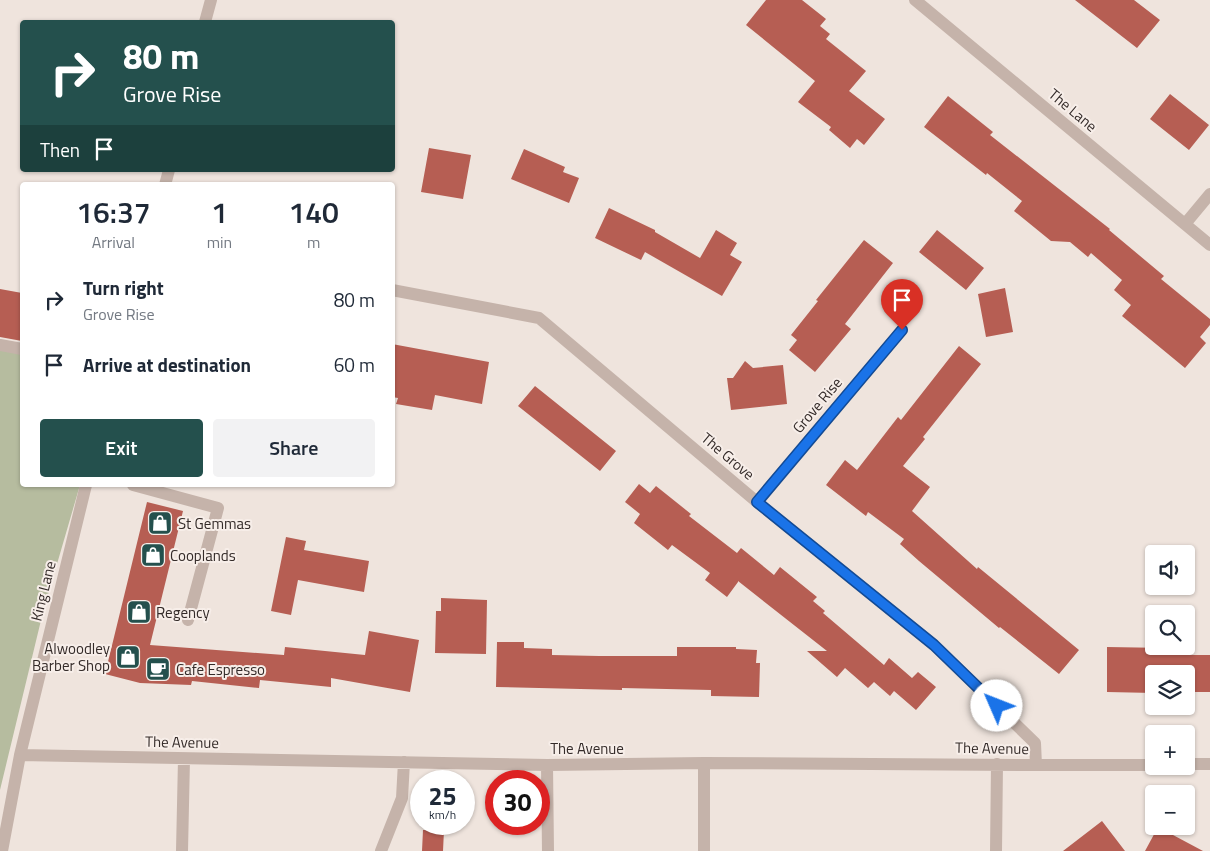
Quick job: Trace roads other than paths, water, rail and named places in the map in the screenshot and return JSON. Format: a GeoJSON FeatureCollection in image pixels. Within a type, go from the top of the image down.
{"type":"FeatureCollection","features":[{"type":"Feature","properties":{"kind":"street"},"geometry":{"type":"LineString","coordinates":[[206,20],[211,0]]}},
{"type":"Feature","properties":{"kind":"street","name":"The Lane"},"geometry":{"type":"LineString","coordinates":[[915,0],[1210,245]]}},
{"type":"Feature","properties":{"kind":"street"},"geometry":{"type":"LineString","coordinates":[[1184,224],[1210,194]]}},
{"type":"Feature","properties":{"kind":"street","name":"The Grove"},"geometry":{"type":"LineString","coordinates":[[395,291],[539,318],[757,502],[934,645],[1035,743],[1036,765]]}},
{"type":"Feature","properties":{"kind":"street","name":"Grove Rise"},"geometry":{"type":"LineString","coordinates":[[757,502],[902,330]]}},
{"type":"Feature","properties":{"kind":"street"},"geometry":{"type":"LineString","coordinates":[[0,345],[20,349]]}},
{"type":"Feature","properties":{"kind":"street","name":"King Lane"},"geometry":{"type":"LineString","coordinates":[[2,851],[20,756],[86,487]]}},
{"type":"Feature","properties":{"kind":"street"},"geometry":{"type":"LineString","coordinates":[[140,487],[218,508],[188,620]]}},
{"type":"Feature","properties":{"kind":"street","name":"The Avenue"},"geometry":{"type":"LineString","coordinates":[[20,756],[547,764],[1145,764]]}},
{"type":"Feature","properties":{"kind":"street"},"geometry":{"type":"LineString","coordinates":[[182,851],[184,758]]}},
{"type":"Feature","properties":{"kind":"street"},"geometry":{"type":"LineString","coordinates":[[382,851],[402,798],[404,762]]}},
{"type":"Feature","properties":{"kind":"street"},"geometry":{"type":"LineString","coordinates":[[704,763],[704,851]]}},
{"type":"Feature","properties":{"kind":"street"},"geometry":{"type":"LineString","coordinates":[[547,764],[548,851]]}},
{"type":"Feature","properties":{"kind":"street"},"geometry":{"type":"LineString","coordinates":[[996,851],[997,764]]}},
{"type":"Feature","properties":{"kind":"street"},"geometry":{"type":"LineString","coordinates":[[1195,764],[1210,764]]}},
{"type":"Feature","properties":{"kind":"place","name":"St Gemmas"},"geometry":{"type":"Point","coordinates":[160,523]}},
{"type":"Feature","properties":{"kind":"place","name":"Cooplands"},"geometry":{"type":"Point","coordinates":[153,555]}},
{"type":"Feature","properties":{"kind":"place","name":"Regency"},"geometry":{"type":"Point","coordinates":[139,612]}},
{"type":"Feature","properties":{"kind":"place","name":"Alwoodley Barber Shop"},"geometry":{"type":"Point","coordinates":[128,657]}},
{"type":"Feature","properties":{"kind":"place","name":"Cafe Espresso"},"geometry":{"type":"Point","coordinates":[158,669]}}]}
